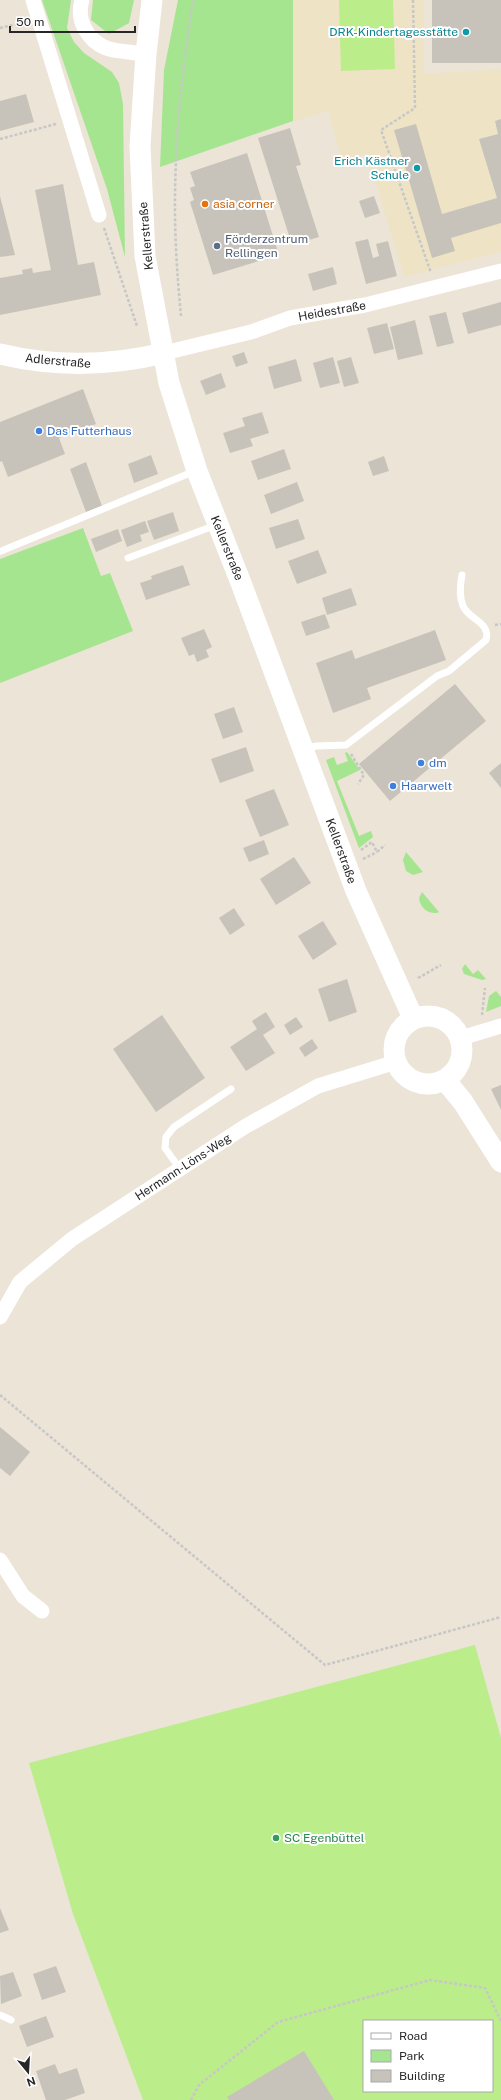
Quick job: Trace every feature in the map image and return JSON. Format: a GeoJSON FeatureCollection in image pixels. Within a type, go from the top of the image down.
{"type":"FeatureCollection","features":[{"type":"Feature","properties":{"kind":"main road","name":"Kellerstraße"},"geometry":{"type":"LineString","coordinates":[[152,0],[146,54],[140,146],[145,256],[169,383],[197,471],[356,891],[413,1018]]}},
{"type":"Feature","properties":{"kind":"main road","name":"Adlerstraße"},"geometry":{"type":"LineString","coordinates":[[0,354],[47,362],[90,365],[137,360],[164,353]]}},
{"type":"Feature","properties":{"kind":"main road"},"geometry":{"type":"LineString","coordinates":[[432,1015],[450,1022],[461,1038],[463,1050],[461,1062],[454,1073],[445,1080],[434,1084],[422,1084],[411,1080],[402,1072],[396,1062],[394,1049],[396,1037],[403,1026],[413,1018],[432,1015]]}},
{"type":"Feature","properties":{"kind":"main road"},"geometry":{"type":"LineString","coordinates":[[445,1080],[463,1102],[501,1162]]}},
{"type":"Feature","properties":{"kind":"street"},"geometry":{"type":"LineString","coordinates":[[33,0],[99,215]]}},
{"type":"Feature","properties":{"kind":"street"},"geometry":{"type":"LineString","coordinates":[[82,0],[79,9],[85,33],[106,48],[146,54]]}},
{"type":"Feature","properties":{"kind":"street","name":"Heidestraße"},"geometry":{"type":"LineString","coordinates":[[164,353],[251,332],[290,318],[365,305],[501,271]]}},
{"type":"Feature","properties":{"kind":"street"},"geometry":{"type":"LineString","coordinates":[[461,1038],[501,1026]]}},
{"type":"Feature","properties":{"kind":"street","name":"Hermann-Löns-Weg"},"geometry":{"type":"LineString","coordinates":[[0,1317],[20,1282],[72,1239],[246,1126],[318,1086],[396,1062]]}},
{"type":"Feature","properties":{"kind":"street"},"geometry":{"type":"LineString","coordinates":[[0,1560],[23,1596],[42,1611]]}},
{"type":"Feature","properties":{"kind":"lane"},"geometry":{"type":"LineString","coordinates":[[1,551],[197,471]]}},
{"type":"Feature","properties":{"kind":"lane"},"geometry":{"type":"LineString","coordinates":[[128,558],[218,524]]}},
{"type":"Feature","properties":{"kind":"lane"},"geometry":{"type":"LineString","coordinates":[[303,749],[316,746],[346,745],[437,676],[449,671],[486,640],[487,634],[485,626],[469,615],[463,607],[460,587],[462,575]]}},
{"type":"Feature","properties":{"kind":"lane"},"geometry":{"type":"LineString","coordinates":[[180,1169],[165,1148],[166,1136],[174,1127],[231,1089]]}},
{"type":"Feature","properties":{"kind":"lane"},"geometry":{"type":"LineString","coordinates":[[0,2015],[11,2020]]}},
{"type":"Feature","properties":{"kind":"path"},"geometry":{"type":"LineString","coordinates":[[181,316],[176,249],[176,151],[182,67],[193,0]]}},
{"type":"Feature","properties":{"kind":"path"},"geometry":{"type":"LineString","coordinates":[[413,0],[415,108],[381,130],[431,274]]}},
{"type":"Feature","properties":{"kind":"path"},"geometry":{"type":"LineString","coordinates":[[0,28],[39,18]]}},
{"type":"Feature","properties":{"kind":"path"},"geometry":{"type":"LineString","coordinates":[[0,139],[70,121]]}},
{"type":"Feature","properties":{"kind":"path"},"geometry":{"type":"LineString","coordinates":[[99,215],[137,326]]}},
{"type":"Feature","properties":{"kind":"path"},"geometry":{"type":"LineString","coordinates":[[346,745],[364,775],[358,784]]}},
{"type":"Feature","properties":{"kind":"path"},"geometry":{"type":"LineString","coordinates":[[357,852],[372,842],[377,852]]}},
{"type":"Feature","properties":{"kind":"path"},"geometry":{"type":"LineString","coordinates":[[360,860],[377,852],[385,845]]}},
{"type":"Feature","properties":{"kind":"path"},"geometry":{"type":"LineString","coordinates":[[418,978],[441,965]]}},
{"type":"Feature","properties":{"kind":"path"},"geometry":{"type":"LineString","coordinates":[[482,1018],[485,988]]}},
{"type":"Feature","properties":{"kind":"path"},"geometry":{"type":"LineString","coordinates":[[0,1395],[325,1665],[501,1617]]}},
{"type":"Feature","properties":{"kind":"path"},"geometry":{"type":"LineString","coordinates":[[191,2100],[199,2085],[278,2022],[430,1980],[485,1988],[501,2021]]}},
{"type":"Feature","properties":{"kind":"shaded area"},"geometry":{"type":"Polygon","coordinates":[[[293,0],[424,0],[424,74],[501,69],[501,252],[404,277],[367,153],[342,159],[328,111],[293,121],[293,0]]]}},
{"type":"Feature","properties":{"kind":"green space"},"geometry":{"type":"Polygon","coordinates":[[[42,0],[71,0],[67,28],[74,42],[84,53],[112,72],[119,83],[123,104],[125,257],[107,189],[42,0]]]}},
{"type":"Feature","properties":{"kind":"green space"},"geometry":{"type":"Polygon","coordinates":[[[93,0],[134,0],[129,23],[109,34],[91,20],[93,0]]]}},
{"type":"Feature","properties":{"kind":"green space"},"geometry":{"type":"Polygon","coordinates":[[[178,0],[293,0],[293,121],[160,167],[164,70],[178,0]]]}},
{"type":"Feature","properties":{"kind":"green space"},"geometry":{"type":"Polygon","coordinates":[[[339,0],[393,0],[395,69],[341,71],[339,0]]]}},
{"type":"Feature","properties":{"kind":"green space"},"geometry":{"type":"Polygon","coordinates":[[[83,528],[101,576],[110,573],[133,631],[0,683],[0,559],[83,528]]]}},
{"type":"Feature","properties":{"kind":"green space"},"geometry":{"type":"Polygon","coordinates":[[[347,752],[360,770],[337,781],[359,836],[371,831],[373,837],[359,848],[326,760],[334,757],[337,765],[348,761],[345,753],[347,752]]]}},
{"type":"Feature","properties":{"kind":"green space"},"geometry":{"type":"Polygon","coordinates":[[[406,852],[423,872],[413,875],[406,871],[403,860],[406,852]]]}},
{"type":"Feature","properties":{"kind":"green space"},"geometry":{"type":"Polygon","coordinates":[[[422,892],[439,912],[433,913],[422,907],[419,898],[422,892]]]}},
{"type":"Feature","properties":{"kind":"green space"},"geometry":{"type":"Polygon","coordinates":[[[465,964],[473,974],[478,970],[486,979],[482,980],[464,974],[462,969],[465,964]]]}},
{"type":"Feature","properties":{"kind":"green space"},"geometry":{"type":"Polygon","coordinates":[[[496,991],[501,997],[501,1006],[486,1012],[489,996],[496,991]]]}},
{"type":"Feature","properties":{"kind":"green space","name":"SC Egenbüttel"},"geometry":{"type":"Polygon","coordinates":[[[475,1645],[501,1738],[501,2100],[143,2100],[73,1914],[29,1763],[475,1645]]]}},
{"type":"Feature","properties":{"kind":"building","name":"DRK-Kindertagesstätte"},"geometry":{"type":"Polygon","coordinates":[[[432,0],[501,0],[501,63],[432,63],[432,0]]]}},
{"type":"Feature","properties":{"kind":"building"},"geometry":{"type":"Polygon","coordinates":[[[26,94],[34,122],[0,131],[0,101],[26,94]]]}},
{"type":"Feature","properties":{"kind":"building","name":"Erich Kästner Schule"},"geometry":{"type":"Polygon","coordinates":[[[501,119],[501,223],[451,238],[455,251],[432,258],[394,130],[416,124],[442,214],[497,198],[479,139],[498,134],[495,121],[501,119]]]}},
{"type":"Feature","properties":{"kind":"building"},"geometry":{"type":"Polygon","coordinates":[[[290,128],[301,165],[296,166],[319,237],[292,245],[258,138],[290,128]]]}},
{"type":"Feature","properties":{"kind":"building"},"geometry":{"type":"Polygon","coordinates":[[[247,153],[279,255],[213,275],[190,202],[194,200],[190,188],[195,186],[190,172],[247,153]]]}},
{"type":"Feature","properties":{"kind":"building"},"geometry":{"type":"Polygon","coordinates":[[[63,184],[78,265],[94,262],[101,295],[0,315],[0,278],[23,274],[22,270],[32,268],[33,273],[51,270],[35,190],[63,184]]]}},
{"type":"Feature","properties":{"kind":"building"},"geometry":{"type":"Polygon","coordinates":[[[0,196],[15,255],[0,257],[0,196]]]}},
{"type":"Feature","properties":{"kind":"building"},"geometry":{"type":"Polygon","coordinates":[[[374,196],[380,213],[365,218],[359,201],[374,196]]]}},
{"type":"Feature","properties":{"kind":"building"},"geometry":{"type":"Polygon","coordinates":[[[368,239],[373,258],[379,256],[376,244],[388,241],[397,276],[366,284],[355,242],[368,239]]]}},
{"type":"Feature","properties":{"kind":"building"},"geometry":{"type":"Polygon","coordinates":[[[333,267],[337,284],[313,291],[308,274],[333,267]]]}},
{"type":"Feature","properties":{"kind":"building"},"geometry":{"type":"Polygon","coordinates":[[[501,302],[501,325],[468,334],[462,313],[501,302]]]}},
{"type":"Feature","properties":{"kind":"building"},"geometry":{"type":"Polygon","coordinates":[[[446,312],[454,343],[437,347],[429,316],[446,312]]]}},
{"type":"Feature","properties":{"kind":"building"},"geometry":{"type":"Polygon","coordinates":[[[415,320],[423,354],[398,360],[390,327],[415,320]]]}},
{"type":"Feature","properties":{"kind":"building"},"geometry":{"type":"Polygon","coordinates":[[[387,323],[394,349],[374,354],[367,328],[387,323]]]}},
{"type":"Feature","properties":{"kind":"building"},"geometry":{"type":"Polygon","coordinates":[[[244,352],[248,363],[236,367],[232,356],[244,352]]]}},
{"type":"Feature","properties":{"kind":"building"},"geometry":{"type":"Polygon","coordinates":[[[333,357],[340,383],[320,388],[313,363],[333,357]]]}},
{"type":"Feature","properties":{"kind":"building"},"geometry":{"type":"Polygon","coordinates":[[[351,357],[359,383],[344,387],[337,361],[351,357]]]}},
{"type":"Feature","properties":{"kind":"building"},"geometry":{"type":"Polygon","coordinates":[[[296,359],[302,381],[274,389],[268,367],[296,359]]]}},
{"type":"Feature","properties":{"kind":"building"},"geometry":{"type":"Polygon","coordinates":[[[221,373],[226,387],[206,395],[200,381],[221,373]]]}},
{"type":"Feature","properties":{"kind":"building","name":"Das Futterhaus"},"geometry":{"type":"Polygon","coordinates":[[[83,389],[96,424],[59,438],[65,454],[8,477],[2,461],[0,462],[0,422],[83,389]]]}},
{"type":"Feature","properties":{"kind":"building"},"geometry":{"type":"Polygon","coordinates":[[[262,412],[269,433],[250,439],[253,446],[230,453],[223,433],[245,426],[242,418],[262,412]]]}},
{"type":"Feature","properties":{"kind":"building"},"geometry":{"type":"Polygon","coordinates":[[[284,449],[291,469],[258,480],[251,461],[284,449]]]}},
{"type":"Feature","properties":{"kind":"building"},"geometry":{"type":"Polygon","coordinates":[[[151,455],[158,474],[134,483],[128,464],[151,455]]]}},
{"type":"Feature","properties":{"kind":"building"},"geometry":{"type":"Polygon","coordinates":[[[384,456],[389,471],[373,476],[368,462],[384,456]]]}},
{"type":"Feature","properties":{"kind":"building"},"geometry":{"type":"Polygon","coordinates":[[[86,462],[102,506],[86,512],[70,469],[86,462]]]}},
{"type":"Feature","properties":{"kind":"building"},"geometry":{"type":"Polygon","coordinates":[[[297,482],[304,501],[271,514],[264,495],[297,482]]]}},
{"type":"Feature","properties":{"kind":"building"},"geometry":{"type":"Polygon","coordinates":[[[173,512],[179,531],[154,540],[147,521],[173,512]]]}},
{"type":"Feature","properties":{"kind":"building"},"geometry":{"type":"Polygon","coordinates":[[[298,519],[305,539],[276,549],[269,528],[298,519]]]}},
{"type":"Feature","properties":{"kind":"building"},"geometry":{"type":"Polygon","coordinates":[[[145,521],[149,532],[140,535],[142,541],[127,547],[121,530],[145,521]]]}},
{"type":"Feature","properties":{"kind":"building"},"geometry":{"type":"Polygon","coordinates":[[[118,529],[122,541],[96,552],[91,539],[118,529]]]}},
{"type":"Feature","properties":{"kind":"building"},"geometry":{"type":"Polygon","coordinates":[[[318,550],[327,573],[297,584],[288,561],[318,550]]]}},
{"type":"Feature","properties":{"kind":"building"},"geometry":{"type":"Polygon","coordinates":[[[183,565],[190,585],[146,600],[140,583],[152,579],[151,576],[183,565]]]}},
{"type":"Feature","properties":{"kind":"building"},"geometry":{"type":"Polygon","coordinates":[[[351,588],[357,605],[327,615],[322,598],[351,588]]]}},
{"type":"Feature","properties":{"kind":"building"},"geometry":{"type":"Polygon","coordinates":[[[325,614],[330,628],[306,636],[301,622],[325,614]]]}},
{"type":"Feature","properties":{"kind":"building"},"geometry":{"type":"Polygon","coordinates":[[[204,629],[212,647],[206,650],[209,657],[197,662],[194,654],[189,656],[181,638],[204,629]]]}},
{"type":"Feature","properties":{"kind":"building"},"geometry":{"type":"Polygon","coordinates":[[[435,630],[446,660],[367,688],[371,699],[333,713],[316,663],[352,650],[355,659],[435,630]]]}},
{"type":"Feature","properties":{"kind":"building"},"geometry":{"type":"Polygon","coordinates":[[[455,684],[486,721],[390,801],[359,764],[455,684]]]}},
{"type":"Feature","properties":{"kind":"building"},"geometry":{"type":"Polygon","coordinates":[[[234,707],[243,732],[223,739],[214,714],[234,707]]]}},
{"type":"Feature","properties":{"kind":"building"},"geometry":{"type":"Polygon","coordinates":[[[246,747],[254,771],[220,783],[211,759],[246,747]]]}},
{"type":"Feature","properties":{"kind":"building"},"geometry":{"type":"Polygon","coordinates":[[[501,763],[501,788],[489,773],[501,763]]]}},
{"type":"Feature","properties":{"kind":"building"},"geometry":{"type":"Polygon","coordinates":[[[274,789],[289,825],[260,837],[245,800],[274,789]]]}},
{"type":"Feature","properties":{"kind":"building"},"geometry":{"type":"Polygon","coordinates":[[[264,840],[269,854],[249,862],[243,848],[264,840]]]}},
{"type":"Feature","properties":{"kind":"building"},"geometry":{"type":"Polygon","coordinates":[[[294,857],[311,883],[276,905],[260,879],[294,857]]]}},
{"type":"Feature","properties":{"kind":"building"},"geometry":{"type":"Polygon","coordinates":[[[234,908],[245,925],[230,935],[219,918],[234,908]]]}},
{"type":"Feature","properties":{"kind":"building"},"geometry":{"type":"Polygon","coordinates":[[[323,921],[337,944],[313,960],[298,936],[323,921]]]}},
{"type":"Feature","properties":{"kind":"building"},"geometry":{"type":"Polygon","coordinates":[[[347,979],[357,1012],[329,1022],[318,989],[347,979]]]}},
{"type":"Feature","properties":{"kind":"building"},"geometry":{"type":"Polygon","coordinates":[[[266,1012],[275,1027],[263,1035],[275,1053],[246,1071],[230,1047],[257,1029],[252,1021],[266,1012]]]}},
{"type":"Feature","properties":{"kind":"building"},"geometry":{"type":"Polygon","coordinates":[[[162,1015],[205,1078],[156,1112],[113,1049],[162,1015]]]}},
{"type":"Feature","properties":{"kind":"building"},"geometry":{"type":"Polygon","coordinates":[[[296,1017],[303,1027],[290,1035],[284,1025],[296,1017]]]}},
{"type":"Feature","properties":{"kind":"building"},"geometry":{"type":"Polygon","coordinates":[[[312,1039],[318,1048],[305,1057],[299,1048],[312,1039]]]}},
{"type":"Feature","properties":{"kind":"building"},"geometry":{"type":"Polygon","coordinates":[[[501,1085],[501,1110],[491,1089],[501,1085]]]}},
{"type":"Feature","properties":{"kind":"building"},"geometry":{"type":"Polygon","coordinates":[[[0,1427],[30,1452],[10,1476],[0,1468],[0,1427]]]}},
{"type":"Feature","properties":{"kind":"building"},"geometry":{"type":"Polygon","coordinates":[[[0,1908],[9,1930],[0,1933],[0,1908]]]}},
{"type":"Feature","properties":{"kind":"building"},"geometry":{"type":"Polygon","coordinates":[[[56,1966],[66,1992],[42,2000],[33,1974],[56,1966]]]}},
{"type":"Feature","properties":{"kind":"building"},"geometry":{"type":"Polygon","coordinates":[[[13,1972],[22,1996],[1,2004],[0,1976],[13,1972]]]}},
{"type":"Feature","properties":{"kind":"building"},"geometry":{"type":"Polygon","coordinates":[[[46,2016],[54,2037],[27,2047],[19,2026],[46,2016]]]}},
{"type":"Feature","properties":{"kind":"building"},"geometry":{"type":"Polygon","coordinates":[[[304,2051],[334,2100],[229,2100],[227,2097],[304,2051]]]}},
{"type":"Feature","properties":{"kind":"building"},"geometry":{"type":"Polygon","coordinates":[[[55,2064],[59,2074],[77,2068],[85,2093],[65,2100],[46,2100],[36,2071],[55,2064]]]}},
{"type":"Feature","properties":{"kind":"place","name":"DRK-Kindertagesstätte"},"geometry":{"type":"Point","coordinates":[466,32]}},
{"type":"Feature","properties":{"kind":"place","name":"Erich Kästner Schule"},"geometry":{"type":"Point","coordinates":[417,168]}},
{"type":"Feature","properties":{"kind":"place","name":"asia corner"},"geometry":{"type":"Point","coordinates":[205,204]}},
{"type":"Feature","properties":{"kind":"place","name":"Förderzentrum Rellingen"},"geometry":{"type":"Point","coordinates":[217,246]}},
{"type":"Feature","properties":{"kind":"place","name":"Das Futterhaus"},"geometry":{"type":"Point","coordinates":[39,431]}},
{"type":"Feature","properties":{"kind":"place","name":"dm"},"geometry":{"type":"Point","coordinates":[421,763]}},
{"type":"Feature","properties":{"kind":"place","name":"Haarwelt"},"geometry":{"type":"Point","coordinates":[393,786]}},
{"type":"Feature","properties":{"kind":"place","name":"SC Egenbüttel"},"geometry":{"type":"Point","coordinates":[276,1838]}}]}
